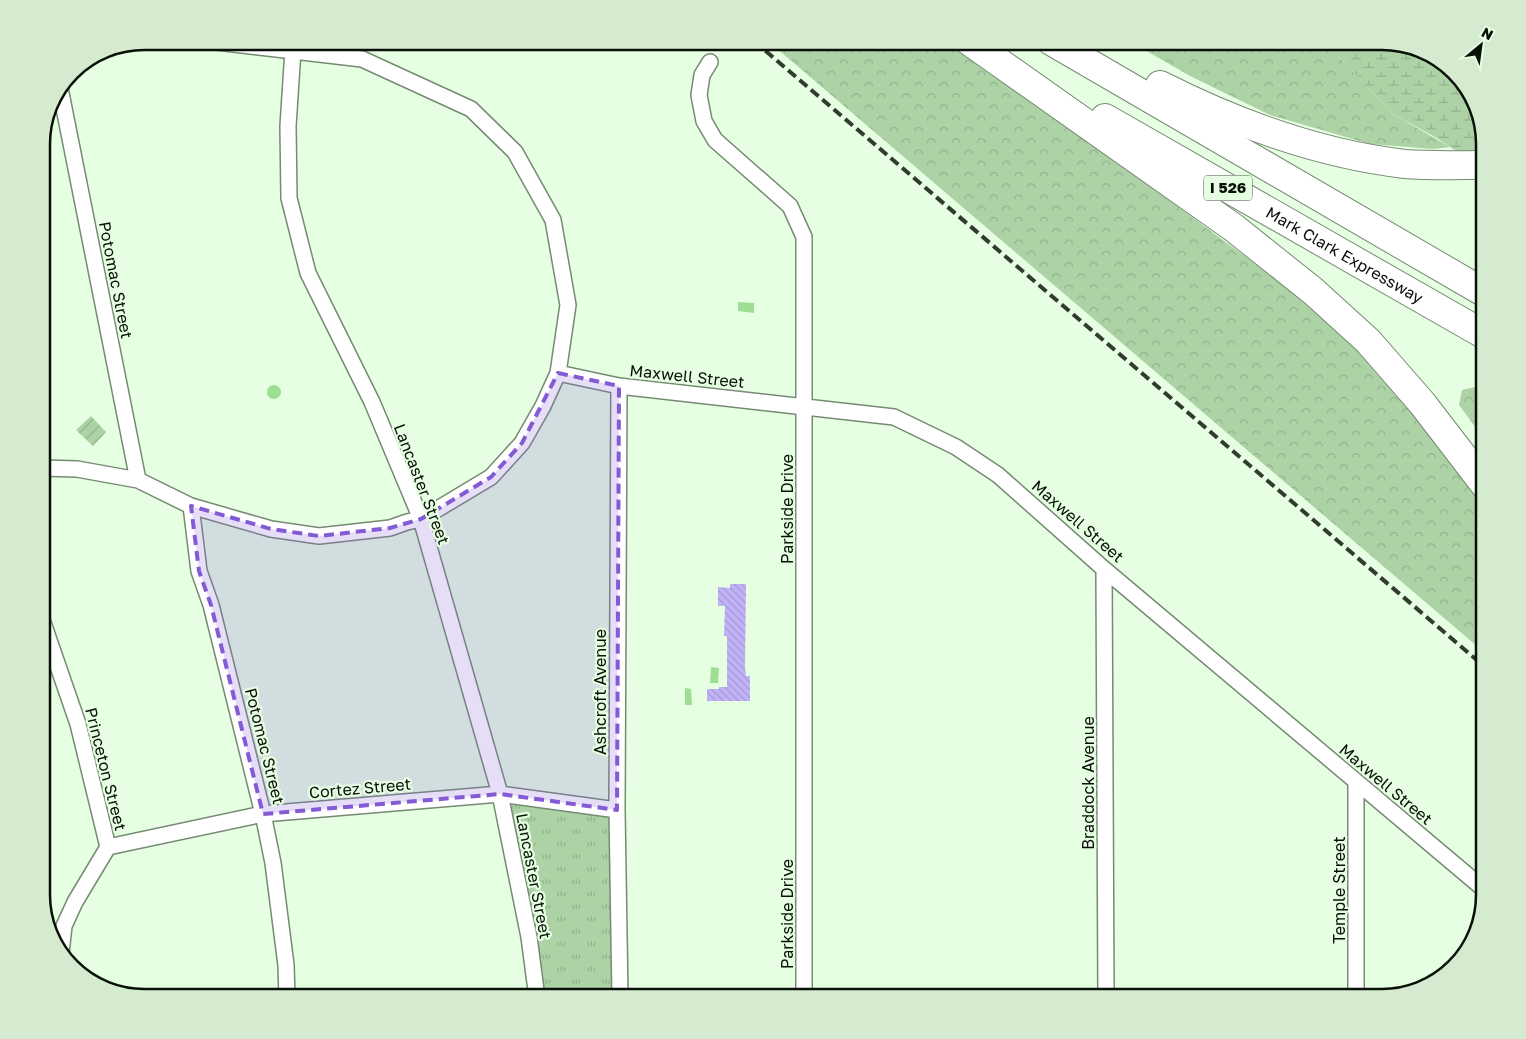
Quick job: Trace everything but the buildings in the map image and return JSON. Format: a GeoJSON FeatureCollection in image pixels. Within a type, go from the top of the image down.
{"type":"FeatureCollection","features":[{"type":"Feature","properties":{"kind":"highway"},"geometry":{"type":"LineString","coordinates":[[983,50],[1234,228],[1313,291],[1368,342],[1422,403],[1476,473]]}},
{"type":"Feature","properties":{"kind":"highway","name":"Mark Clark Expressway"},"geometry":{"type":"LineString","coordinates":[[986,50],[1476,330]]}},
{"type":"Feature","properties":{"kind":"highway","name":"I 526"},"geometry":{"type":"LineString","coordinates":[[1066,50],[1476,288]]}},
{"type":"Feature","properties":{"kind":"highway"},"geometry":{"type":"LineString","coordinates":[[1092,50],[1190,100],[1233,119],[1291,140],[1346,154],[1406,164],[1476,165]]}},
{"type":"Feature","properties":{"kind":"street"},"geometry":{"type":"LineString","coordinates":[[50,468],[77,469],[138,480],[191,506],[271,529],[319,536],[390,528],[421,519],[491,477],[522,443],[544,406],[558,373],[568,305],[553,220],[515,152],[471,109],[362,58],[293,50]]}},
{"type":"Feature","properties":{"kind":"street","name":"Lancaster Street"},"geometry":{"type":"LineString","coordinates":[[293,50],[288,126],[289,198],[308,273],[372,402],[421,519],[500,794],[529,937],[535,989]]}},
{"type":"Feature","properties":{"kind":"street","name":"Parkside Drive"},"geometry":{"type":"LineString","coordinates":[[710,62],[702,75],[699,94],[704,121],[715,140],[790,206],[804,238],[804,989]]}},
{"type":"Feature","properties":{"kind":"street","name":"Potomac Street"},"geometry":{"type":"LineString","coordinates":[[62,99],[138,480]]}},
{"type":"Feature","properties":{"kind":"street","name":"Maxwell Street"},"geometry":{"type":"LineString","coordinates":[[558,373],[619,386],[894,417],[956,447],[998,475],[1104,569],[1476,882]]}},
{"type":"Feature","properties":{"kind":"street","name":"Ashcroft Avenue"},"geometry":{"type":"LineString","coordinates":[[619,386],[617,810],[620,989]]}},
{"type":"Feature","properties":{"kind":"street","name":"Potomac Street"},"geometry":{"type":"LineString","coordinates":[[191,506],[199,571],[212,605],[263,814],[273,863],[285,955],[287,989]]}},
{"type":"Feature","properties":{"kind":"street","name":"Braddock Avenue"},"geometry":{"type":"LineString","coordinates":[[1104,569],[1106,989]]}},
{"type":"Feature","properties":{"kind":"street","name":"Princeton Street"},"geometry":{"type":"LineString","coordinates":[[50,641],[78,724],[108,847],[75,902],[64,926],[63,942]]}},
{"type":"Feature","properties":{"kind":"street","name":"Temple Street"},"geometry":{"type":"LineString","coordinates":[[1356,782],[1356,989]]}},
{"type":"Feature","properties":{"kind":"street","name":"Cortez Street"},"geometry":{"type":"LineString","coordinates":[[108,847],[263,814],[500,794],[617,810]]}},
{"type":"Feature","properties":{"kind":"highlighted area"},"geometry":{"type":"Polygon","coordinates":[[[558,373],[619,386],[617,810],[500,794],[263,814],[211,605],[199,571],[191,506],[271,529],[319,536],[390,528],[421,519],[491,477],[522,443],[558,373]]]}},
{"type":"Feature","properties":{"kind":"green space"},"geometry":{"type":"Polygon","coordinates":[[[779,50],[957,50],[1086,139],[1288,288],[1379,366],[1476,494],[1476,645],[779,50]]]}},
{"type":"Feature","properties":{"kind":"green space"},"geometry":{"type":"Polygon","coordinates":[[[1145,50],[1333,50],[1393,114],[1450,147],[1434,149],[1370,144],[1270,115],[1192,77],[1145,50]]]}},
{"type":"Feature","properties":{"kind":"green space"},"geometry":{"type":"Polygon","coordinates":[[[1333,50],[1382,50],[1406,53],[1424,60],[1444,73],[1457,87],[1469,108],[1475,132],[1476,164],[1435,137],[1393,114],[1333,50]]]}},
{"type":"Feature","properties":{"kind":"green space"},"geometry":{"type":"Polygon","coordinates":[[[1476,388],[1476,428],[1459,405],[1462,390],[1476,388]]]}},
{"type":"Feature","properties":{"kind":"green space"},"geometry":{"type":"Polygon","coordinates":[[[91,416],[106,432],[93,446],[76,430],[91,416]]]}},
{"type":"Feature","properties":{"kind":"green space"},"geometry":{"type":"Polygon","coordinates":[[[516,804],[602,813],[610,817],[612,989],[544,989],[531,905],[511,806],[516,804]]]}},
{"type":"Feature","properties":{"kind":"shaded area"},"geometry":{"type":"Polygon","coordinates":[[[738,302],[754,303],[754,313],[738,311],[738,302]]]}},
{"type":"Feature","properties":{"kind":"shaded area"},"geometry":{"type":"Polygon","coordinates":[[[271,385],[277,385],[281,392],[277,399],[271,399],[267,395],[267,389],[271,385]]]}},
{"type":"Feature","properties":{"kind":"shaded area"},"geometry":{"type":"Polygon","coordinates":[[[711,667],[719,668],[718,683],[710,683],[711,667]]]}},
{"type":"Feature","properties":{"kind":"shaded area"},"geometry":{"type":"Polygon","coordinates":[[[685,688],[691,689],[692,705],[685,705],[685,688]]]}},
{"type":"Feature","properties":{"kind":"railway"},"geometry":{"type":"LineString","coordinates":[[765,50],[1476,659]]}}]}
